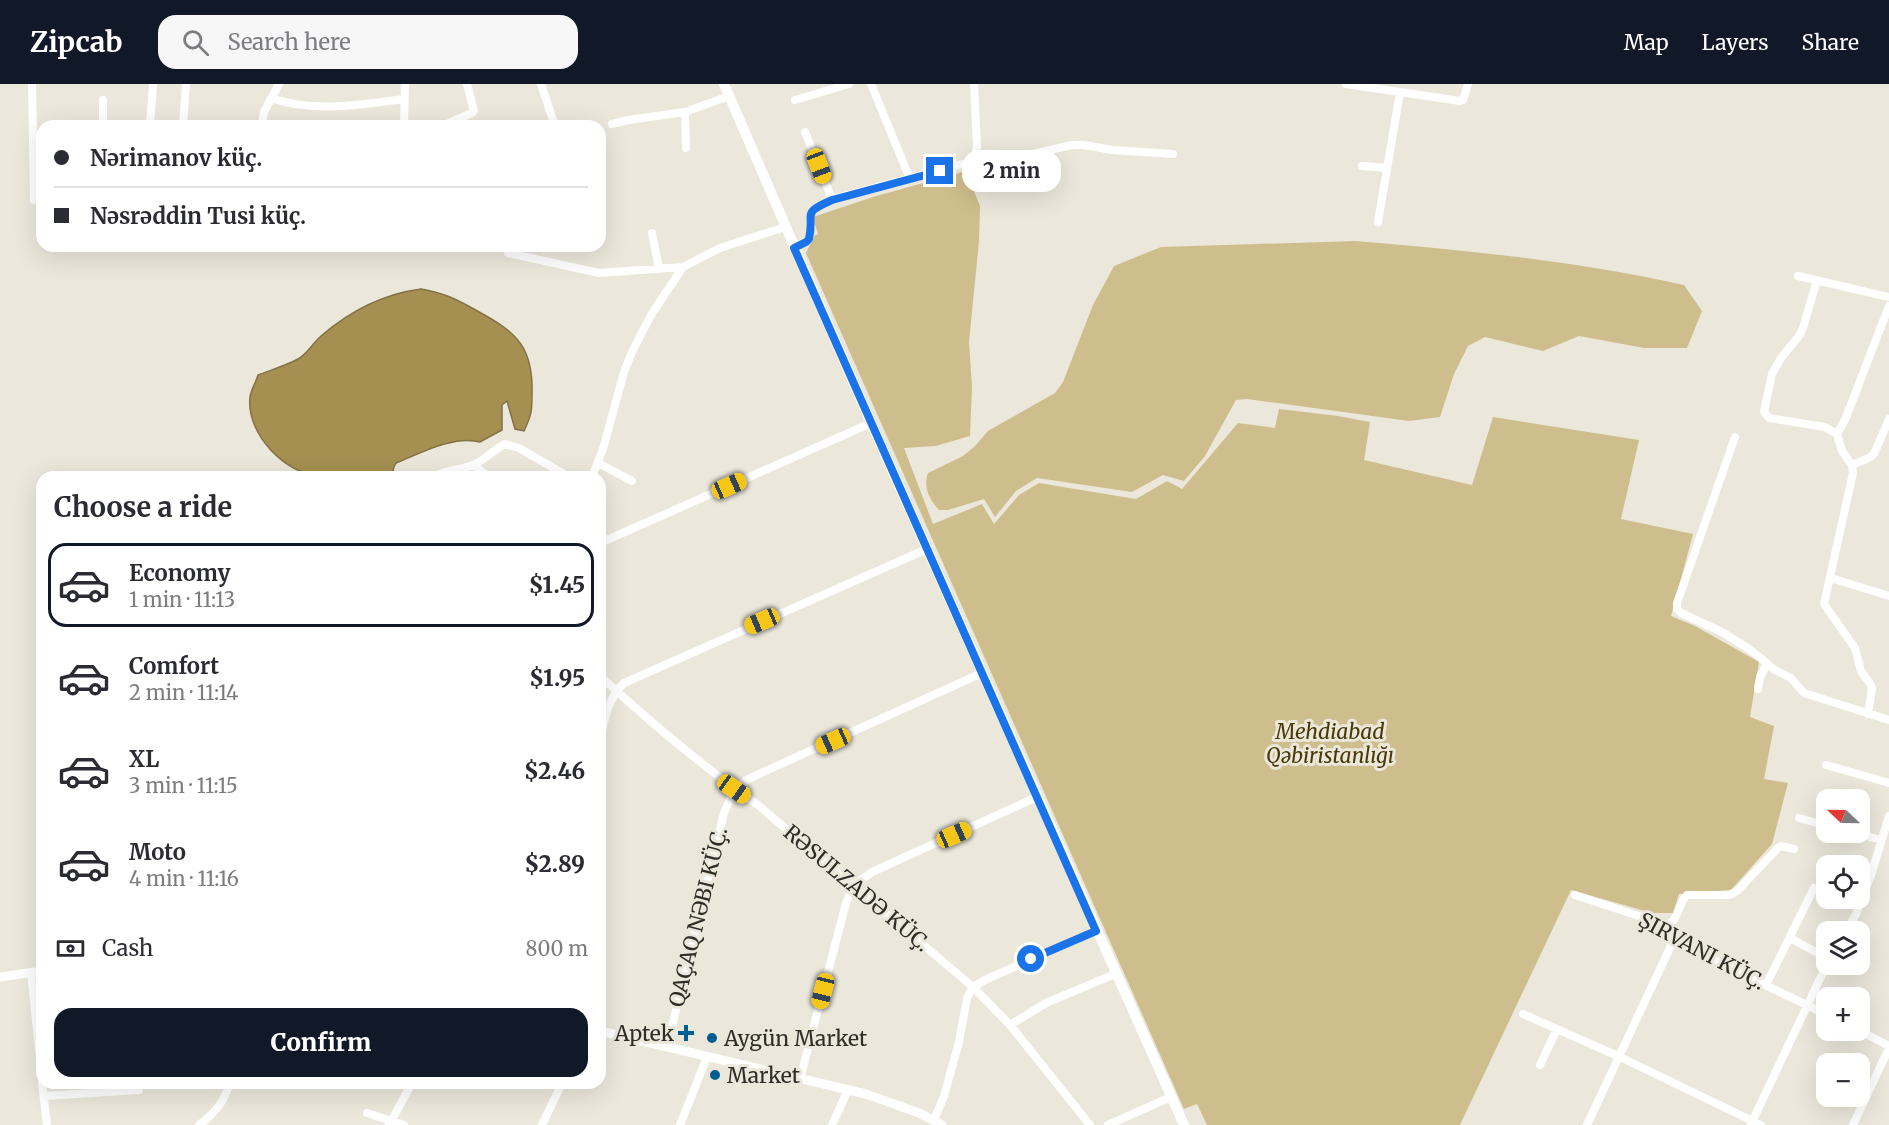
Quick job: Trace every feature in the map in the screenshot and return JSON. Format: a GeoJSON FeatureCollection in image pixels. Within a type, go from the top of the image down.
{"type":"FeatureCollection","features":[{"type":"Feature","properties":{"kind":"main road"},"geometry":{"type":"LineString","coordinates":[[724,84],[871,423],[1184,1125]]}},
{"type":"Feature","properties":{"kind":"street"},"geometry":{"type":"LineString","coordinates":[[32,84],[34,200]]}},
{"type":"Feature","properties":{"kind":"street"},"geometry":{"type":"LineString","coordinates":[[150,120],[153,84]]}},
{"type":"Feature","properties":{"kind":"street"},"geometry":{"type":"LineString","coordinates":[[183,120],[186,84]]}},
{"type":"Feature","properties":{"kind":"street"},"geometry":{"type":"LineString","coordinates":[[263,120],[264,112],[279,84]]}},
{"type":"Feature","properties":{"kind":"street"},"geometry":{"type":"LineString","coordinates":[[404,120],[405,84]]}},
{"type":"Feature","properties":{"kind":"street"},"geometry":{"type":"LineString","coordinates":[[457,120],[474,111],[467,84]]}},
{"type":"Feature","properties":{"kind":"street"},"geometry":{"type":"LineString","coordinates":[[541,84],[553,120]]}},
{"type":"Feature","properties":{"kind":"street"},"geometry":{"type":"LineString","coordinates":[[795,100],[849,84]]}},
{"type":"Feature","properties":{"kind":"street"},"geometry":{"type":"LineString","coordinates":[[871,84],[910,179]]}},
{"type":"Feature","properties":{"kind":"street"},"geometry":{"type":"LineString","coordinates":[[974,84],[977,147],[974,161]]}},
{"type":"Feature","properties":{"kind":"street"},"geometry":{"type":"LineString","coordinates":[[1351,84],[1460,101],[1463,100],[1467,84]]}},
{"type":"Feature","properties":{"kind":"street"},"geometry":{"type":"LineString","coordinates":[[1378,222],[1400,92]]}},
{"type":"Feature","properties":{"kind":"street"},"geometry":{"type":"LineString","coordinates":[[612,124],[685,112],[729,96]]}},
{"type":"Feature","properties":{"kind":"street"},"geometry":{"type":"LineString","coordinates":[[271,98],[316,107],[404,99]]}},
{"type":"Feature","properties":{"kind":"street"},"geometry":{"type":"LineString","coordinates":[[103,100],[103,120]]}},
{"type":"Feature","properties":{"kind":"street"},"geometry":{"type":"LineString","coordinates":[[685,112],[687,148]]}},
{"type":"Feature","properties":{"kind":"street"},"geometry":{"type":"LineString","coordinates":[[806,132],[832,200]]}},
{"type":"Feature","properties":{"kind":"street"},"geometry":{"type":"LineString","coordinates":[[794,248],[809,239],[809,216],[812,210],[832,200],[974,161],[1014,158],[1084,145],[1120,151],[1173,154]]}},
{"type":"Feature","properties":{"kind":"street"},"geometry":{"type":"LineString","coordinates":[[1362,166],[1387,168]]}},
{"type":"Feature","properties":{"kind":"street"},"geometry":{"type":"LineString","coordinates":[[508,253],[599,273],[683,267],[720,248],[785,227]]}},
{"type":"Feature","properties":{"kind":"street"},"geometry":{"type":"LineString","coordinates":[[652,233],[659,268]]}},
{"type":"Feature","properties":{"kind":"street"},"geometry":{"type":"LineString","coordinates":[[595,471],[632,352],[651,315],[683,267]]}},
{"type":"Feature","properties":{"kind":"street"},"geometry":{"type":"LineString","coordinates":[[1798,276],[1889,297]]}},
{"type":"Feature","properties":{"kind":"street"},"geometry":{"type":"LineString","coordinates":[[1817,280],[1799,336],[1781,358],[1772,374],[1764,412],[1769,418],[1825,427],[1837,434],[1842,451],[1852,465],[1853,473],[1848,502],[1824,604],[1855,648],[1861,671],[1871,685],[1868,714]]}},
{"type":"Feature","properties":{"kind":"street"},"geometry":{"type":"LineString","coordinates":[[1837,434],[1845,420],[1889,306]]}},
{"type":"Feature","properties":{"kind":"street"},"geometry":{"type":"LineString","coordinates":[[1852,465],[1874,454],[1886,435],[1889,419]]}},
{"type":"Feature","properties":{"kind":"street"},"geometry":{"type":"LineString","coordinates":[[606,540],[871,423]]}},
{"type":"Feature","properties":{"kind":"street"},"geometry":{"type":"LineString","coordinates":[[1735,437],[1677,603],[1677,609],[1722,632],[1752,651],[1767,664],[1791,678],[1804,693],[1889,720]]}},
{"type":"Feature","properties":{"kind":"street"},"geometry":{"type":"LineString","coordinates":[[454,471],[481,461],[494,449],[505,444],[511,444],[558,471]]}},
{"type":"Feature","properties":{"kind":"street"},"geometry":{"type":"LineString","coordinates":[[598,463],[632,481]]}},
{"type":"Feature","properties":{"kind":"street"},"geometry":{"type":"LineString","coordinates":[[473,465],[481,471]]}},
{"type":"Feature","properties":{"kind":"street"},"geometry":{"type":"LineString","coordinates":[[606,716],[610,700],[624,683],[927,549]]}},
{"type":"Feature","properties":{"kind":"street"},"geometry":{"type":"LineString","coordinates":[[1831,578],[1889,596]]}},
{"type":"Feature","properties":{"kind":"street"},"geometry":{"type":"LineString","coordinates":[[1758,689],[1760,677],[1767,664]]}},
{"type":"Feature","properties":{"kind":"street"},"geometry":{"type":"LineString","coordinates":[[734,789],[748,779],[982,673]]}},
{"type":"Feature","properties":{"kind":"street","name":"RƏSULZADƏ KÜÇ."},"geometry":{"type":"LineString","coordinates":[[606,682],[734,789],[765,811],[973,987],[1010,1025],[1090,1125]]}},
{"type":"Feature","properties":{"kind":"street"},"geometry":{"type":"LineString","coordinates":[[1826,765],[1889,783]]}},
{"type":"Feature","properties":{"kind":"street","name":"QAÇAQ NƏBI KÜÇ."},"geometry":{"type":"LineString","coordinates":[[667,1047],[724,813],[734,789]]}},
{"type":"Feature","properties":{"kind":"street"},"geometry":{"type":"LineString","coordinates":[[800,1079],[846,903],[853,886],[872,872],[1037,798]]}},
{"type":"Feature","properties":{"kind":"street"},"geometry":{"type":"LineString","coordinates":[[1852,921],[1871,875],[1889,816]]}},
{"type":"Feature","properties":{"kind":"street"},"geometry":{"type":"LineString","coordinates":[[1799,818],[1816,823]]}},
{"type":"Feature","properties":{"kind":"street"},"geometry":{"type":"LineString","coordinates":[[1870,837],[1881,840]]}},
{"type":"Feature","properties":{"kind":"street"},"geometry":{"type":"LineString","coordinates":[[1667,929],[1676,916],[1683,898],[1688,895],[1730,895],[1737,891],[1778,848],[1781,846],[1794,849]]}},
{"type":"Feature","properties":{"kind":"street"},"geometry":{"type":"LineString","coordinates":[[1767,985],[1814,888]]}},
{"type":"Feature","properties":{"kind":"street","name":"ŞIRVANI KÜÇ."},"geometry":{"type":"LineString","coordinates":[[1575,895],[1657,922],[1675,937],[1705,956],[1816,1010]]}},
{"type":"Feature","properties":{"kind":"street"},"geometry":{"type":"LineString","coordinates":[[606,1032],[866,1094],[938,1122],[960,1042],[967,998],[973,987],[1096,931]]}},
{"type":"Feature","properties":{"kind":"street"},"geometry":{"type":"LineString","coordinates":[[1587,1125],[1675,937]]}},
{"type":"Feature","properties":{"kind":"street"},"geometry":{"type":"LineString","coordinates":[[1790,938],[1816,952]]}},
{"type":"Feature","properties":{"kind":"street"},"geometry":{"type":"LineString","coordinates":[[32,972],[36,1016]]}},
{"type":"Feature","properties":{"kind":"street"},"geometry":{"type":"LineString","coordinates":[[0,977],[36,972]]}},
{"type":"Feature","properties":{"kind":"street"},"geometry":{"type":"LineString","coordinates":[[1010,1025],[1046,1003],[1115,974]]}},
{"type":"Feature","properties":{"kind":"street"},"geometry":{"type":"LineString","coordinates":[[1523,1014],[1620,1057],[1755,1124],[1822,975]]}},
{"type":"Feature","properties":{"kind":"street"},"geometry":{"type":"LineString","coordinates":[[1540,1065],[1557,1029]]}},
{"type":"Feature","properties":{"kind":"street"},"geometry":{"type":"LineString","coordinates":[[1853,1125],[1889,1047],[1870,1037]]}},
{"type":"Feature","properties":{"kind":"street"},"geometry":{"type":"LineString","coordinates":[[680,1125],[706,1057]]}},
{"type":"Feature","properties":{"kind":"street"},"geometry":{"type":"LineString","coordinates":[[43,1089],[47,1125]]}},
{"type":"Feature","properties":{"kind":"street"},"geometry":{"type":"LineString","coordinates":[[199,1125],[218,1109],[228,1089]]}},
{"type":"Feature","properties":{"kind":"street"},"geometry":{"type":"LineString","coordinates":[[390,1123],[409,1089]]}},
{"type":"Feature","properties":{"kind":"street"},"geometry":{"type":"LineString","coordinates":[[542,1125],[559,1089]]}},
{"type":"Feature","properties":{"kind":"street"},"geometry":{"type":"LineString","coordinates":[[44,1096],[139,1090]]}},
{"type":"Feature","properties":{"kind":"street"},"geometry":{"type":"LineString","coordinates":[[832,1125],[848,1090]]}},
{"type":"Feature","properties":{"kind":"street"},"geometry":{"type":"LineString","coordinates":[[1108,1125],[1171,1097]]}},
{"type":"Feature","properties":{"kind":"street"},"geometry":{"type":"LineString","coordinates":[[367,1113],[390,1123],[404,1125]]}},
{"type":"Feature","properties":{"kind":"green space","name":"Mehdiabad Qəbiristanlığı"},"geometry":{"type":"Polygon","coordinates":[[[966,171],[980,206],[979,241],[969,342],[972,387],[970,436],[936,446],[904,448],[933,524],[982,504],[994,524],[1019,495],[1039,483],[1136,499],[1167,481],[1182,489],[1238,423],[1275,428],[1279,409],[1370,422],[1364,460],[1472,485],[1493,417],[1639,440],[1621,519],[1693,534],[1671,616],[1695,626],[1759,662],[1750,717],[1774,726],[1764,779],[1788,783],[1772,844],[1731,890],[1679,894],[1673,913],[1652,913],[1571,890],[1460,1125],[1207,1125],[1197,1104],[1184,1109],[806,253],[814,236],[818,234],[813,217],[873,197],[966,171]]]}},
{"type":"Feature","properties":{"kind":"green space"},"geometry":{"type":"Polygon","coordinates":[[[1355,241],[1520,257],[1603,269],[1684,285],[1702,311],[1687,348],[1644,348],[1579,336],[1543,351],[1485,337],[1468,346],[1454,374],[1440,417],[1409,421],[1247,399],[1236,400],[1205,456],[1184,481],[1163,475],[1132,492],[1037,478],[1016,491],[995,517],[984,499],[948,510],[939,510],[932,502],[927,488],[928,473],[963,456],[988,431],[1055,393],[1063,382],[1093,305],[1114,266],[1161,247],[1355,241]]]}},
{"type":"Feature","properties":{"kind":"shaded area"},"geometry":{"type":"Polygon","coordinates":[[[421,289],[442,294],[466,304],[498,323],[517,339],[529,360],[531,374],[532,408],[524,431],[515,429],[507,401],[502,405],[502,430],[480,442],[459,441],[438,446],[396,463],[393,471],[300,471],[282,460],[261,438],[250,411],[250,397],[258,375],[298,359],[321,336],[355,311],[380,299],[421,289]]]}},
{"type":"Feature","properties":{"kind":"place","name":"Aptek"},"geometry":{"type":"Point","coordinates":[686,1033]}},
{"type":"Feature","properties":{"kind":"place","name":"Aygün Market"},"geometry":{"type":"Point","coordinates":[712,1038]}},
{"type":"Feature","properties":{"kind":"place","name":"Market"},"geometry":{"type":"Point","coordinates":[715,1075]}},
{"type":"Feature","properties":{"kind":"route"},"geometry":{"type":"LineString","coordinates":[[940,171],[817,206],[809,216],[809,239],[794,248],[1096,931],[1031,959]]}}]}
